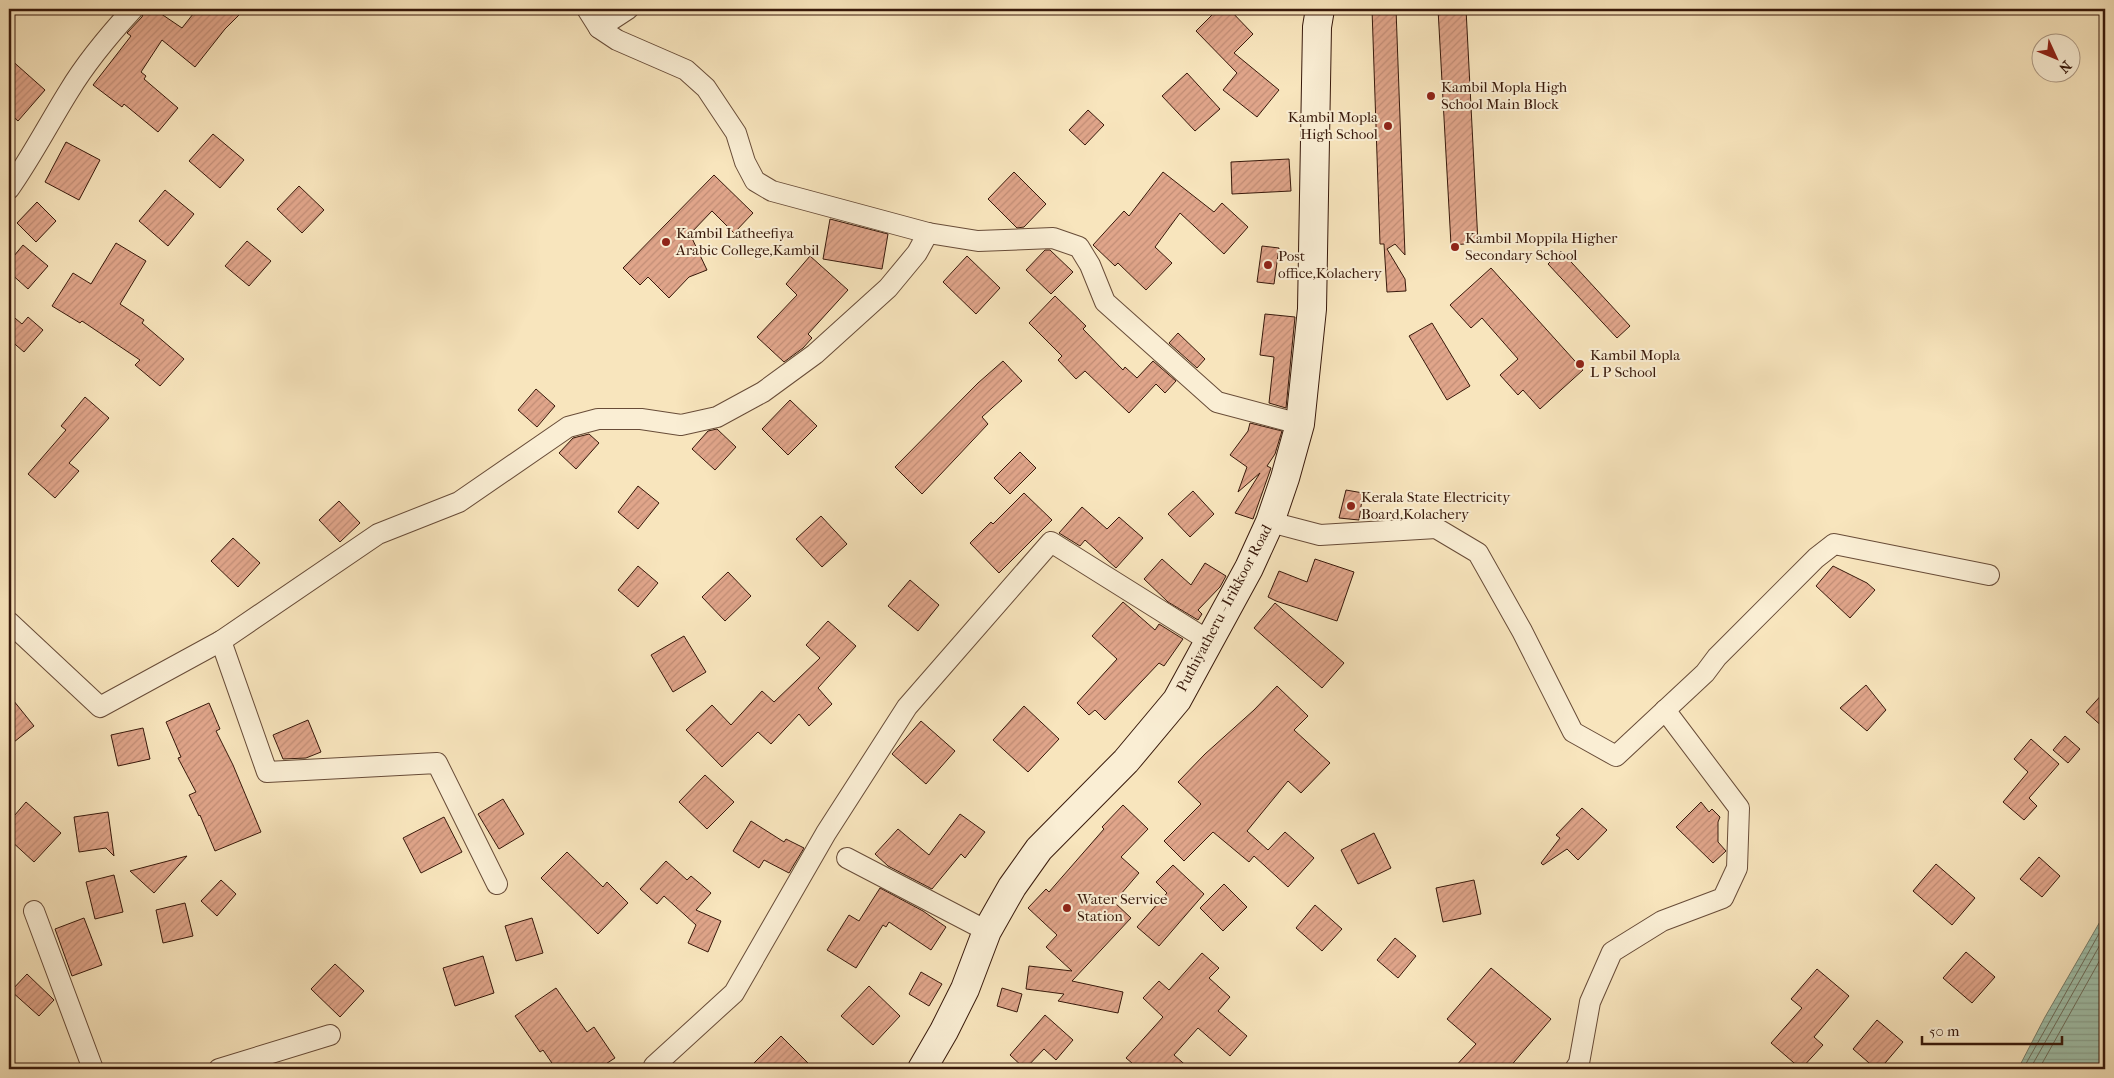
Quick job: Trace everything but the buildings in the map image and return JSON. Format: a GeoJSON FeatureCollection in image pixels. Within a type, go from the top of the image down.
{"type":"FeatureCollection","features":[{"type":"Feature","properties":{"kind":"main road","name":"Puthiyatheru - Irikkoor Road"},"geometry":{"type":"LineString","coordinates":[[922,1069],[965,989],[987,931],[1012,886],[1039,849],[1126,761],[1176,700],[1249,568],[1270,522],[1300,424],[1312,309],[1317,27],[1320,9]]}},
{"type":"Feature","properties":{"kind":"street"},"geometry":{"type":"LineString","coordinates":[[9,189],[41,140],[70,90],[108,36],[133,9]]}},
{"type":"Feature","properties":{"kind":"street"},"geometry":{"type":"LineString","coordinates":[[587,9],[599,28],[617,40],[686,70],[706,88],[736,133],[745,162],[755,181],[772,191],[928,233],[978,241],[1053,238],[1079,247],[1090,265],[1104,302],[1217,402],[1300,424]]}},
{"type":"Feature","properties":{"kind":"street"},"geometry":{"type":"LineString","coordinates":[[599,28],[628,9]]}},
{"type":"Feature","properties":{"kind":"street"},"geometry":{"type":"LineString","coordinates":[[9,622],[100,707],[221,641],[378,534],[459,502],[568,427],[598,419],[641,420],[681,425],[717,417],[763,392],[815,354],[888,288],[917,253],[928,233]]}},
{"type":"Feature","properties":{"kind":"street"},"geometry":{"type":"LineString","coordinates":[[1270,522],[1320,535],[1436,528],[1478,554],[1522,631],[1573,732],[1616,756],[1705,673],[1717,658],[1816,558],[1834,544],[1989,575]]}},
{"type":"Feature","properties":{"kind":"street"},"geometry":{"type":"LineString","coordinates":[[654,1066],[734,993],[826,833],[907,707],[1051,542],[1210,641]]}},
{"type":"Feature","properties":{"kind":"street"},"geometry":{"type":"LineString","coordinates":[[221,641],[266,772],[437,763],[497,884]]}},
{"type":"Feature","properties":{"kind":"street"},"geometry":{"type":"LineString","coordinates":[[1575,1069],[1579,1063],[1590,1002],[1612,952],[1662,921],[1723,898],[1737,868],[1739,808],[1665,710]]}},
{"type":"Feature","properties":{"kind":"street"},"geometry":{"type":"LineString","coordinates":[[847,858],[987,931]]}},
{"type":"Feature","properties":{"kind":"street"},"geometry":{"type":"LineString","coordinates":[[34,911],[93,1069]]}},
{"type":"Feature","properties":{"kind":"street"},"geometry":{"type":"LineString","coordinates":[[219,1069],[330,1035]]}},
{"type":"Feature","properties":{"kind":"water"},"geometry":{"type":"Polygon","coordinates":[[[2105,913],[2105,1069],[2018,1069],[2045,1017],[2105,913]]]}},
{"type":"Feature","properties":{"kind":"place","name":"Kambil Mopla High School Main Block"},"geometry":{"type":"Point","coordinates":[1431,96]}},
{"type":"Feature","properties":{"kind":"place","name":"Kambil Mopla High School"},"geometry":{"type":"Point","coordinates":[1388,126]}},
{"type":"Feature","properties":{"kind":"place","name":"Kambil Latheefiya Arabic College,Kambil"},"geometry":{"type":"Point","coordinates":[666,242]}},
{"type":"Feature","properties":{"kind":"place","name":"Kambil Moppila Higher Secondary School"},"geometry":{"type":"Point","coordinates":[1455,247]}},
{"type":"Feature","properties":{"kind":"place","name":"Post office,Kolachery"},"geometry":{"type":"Point","coordinates":[1268,265]}},
{"type":"Feature","properties":{"kind":"place","name":"Kambil Mopla L P School"},"geometry":{"type":"Point","coordinates":[1580,364]}},
{"type":"Feature","properties":{"kind":"place","name":"Kerala State Electricity Board,Kolachery"},"geometry":{"type":"Point","coordinates":[1351,506]}},
{"type":"Feature","properties":{"kind":"place","name":"Water Service Station"},"geometry":{"type":"Point","coordinates":[1067,908]}}]}
